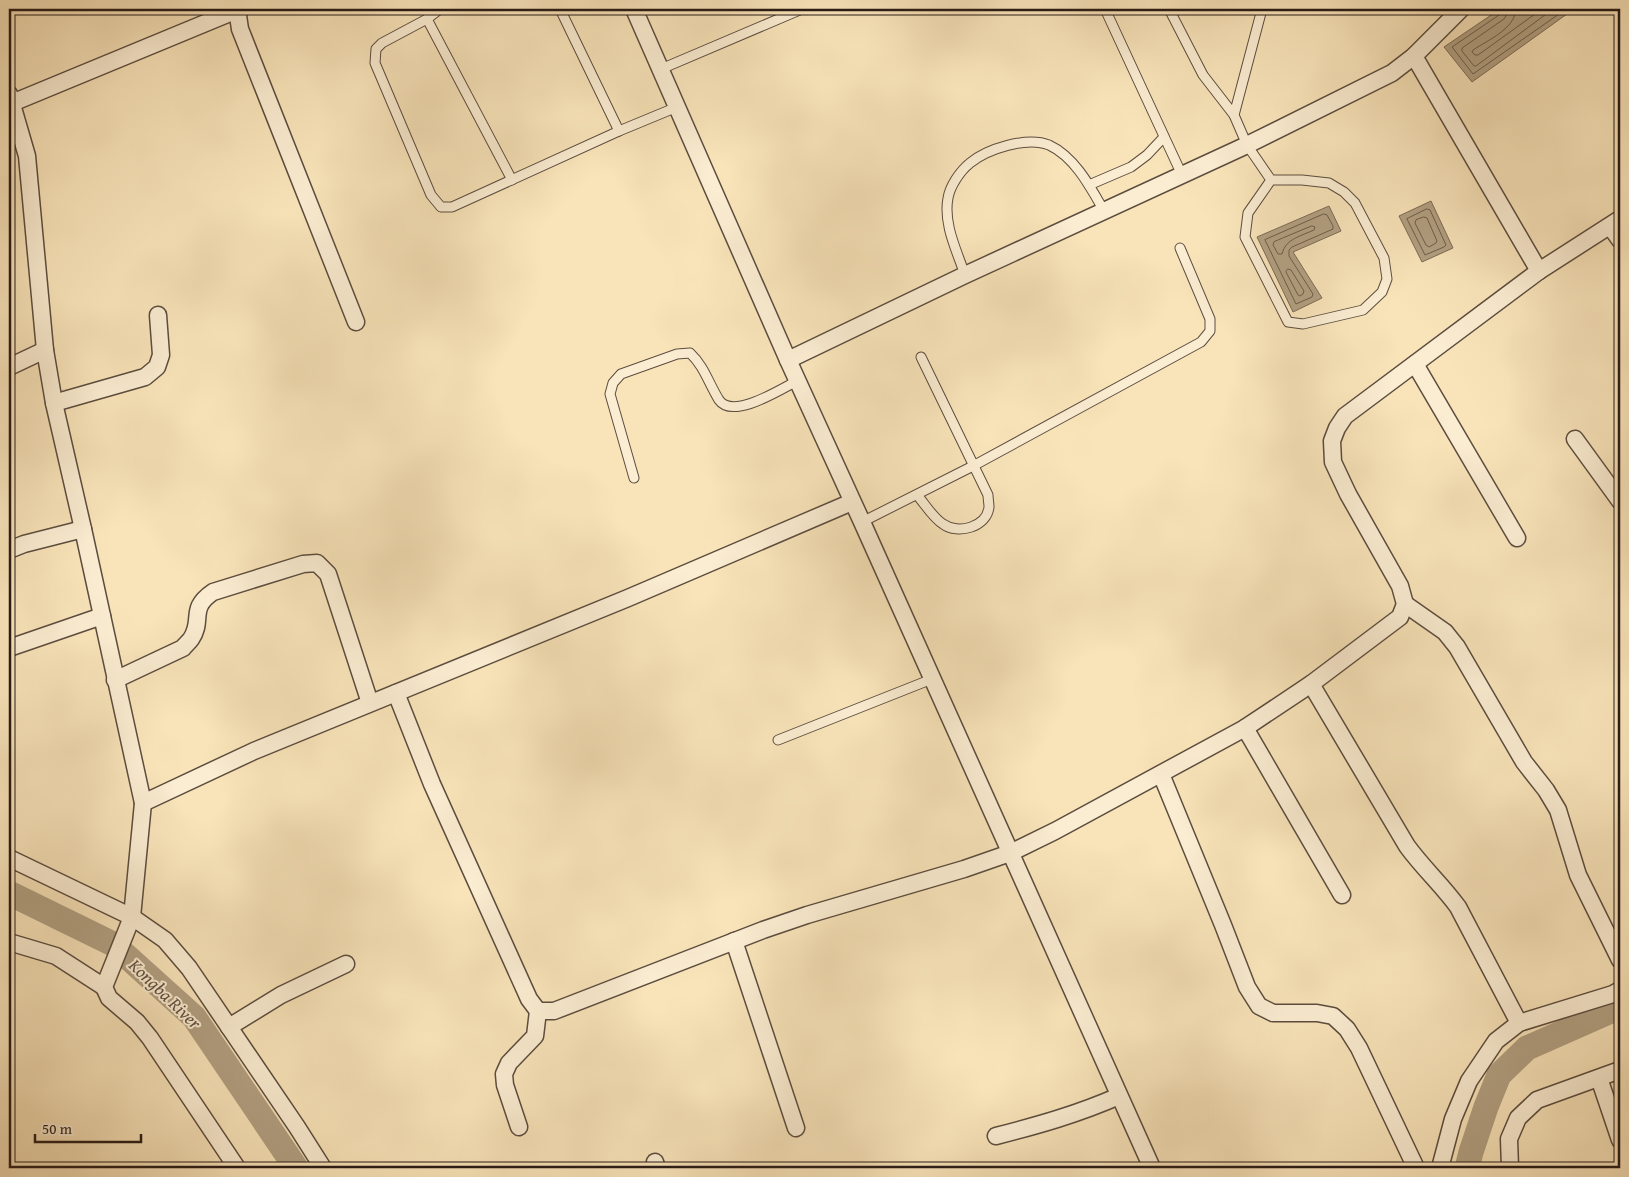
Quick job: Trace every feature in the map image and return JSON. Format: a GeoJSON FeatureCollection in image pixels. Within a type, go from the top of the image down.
{"type":"FeatureCollection","features":[{"type":"Feature","properties":{"kind":"street"},"geometry":{"type":"LineString","coordinates":[[237,1168],[138,1022],[109,998],[106,982],[130,921],[143,803],[84,529],[54,403],[45,350],[27,156],[10,98],[237,9],[240,29],[356,322]]}},
{"type":"Feature","properties":{"kind":"street"},"geometry":{"type":"LineString","coordinates":[[634,9],[788,360],[1152,1168]]}},
{"type":"Feature","properties":{"kind":"street"},"geometry":{"type":"LineString","coordinates":[[788,360],[1247,145],[1392,73],[1414,56],[1461,9]]}},
{"type":"Feature","properties":{"kind":"street"},"geometry":{"type":"LineString","coordinates":[[1414,56],[1539,271]]}},
{"type":"Feature","properties":{"kind":"street"},"geometry":{"type":"LineString","coordinates":[[538,1011],[554,1011],[734,941],[807,915],[964,869],[1010,853],[1049,834],[1245,728],[1311,684],[1400,617],[1405,604],[1400,586],[1348,494],[1333,462],[1332,441],[1337,428],[1345,416],[1539,271],[1615,223],[1620,240]]}},
{"type":"Feature","properties":{"kind":"street"},"geometry":{"type":"LineString","coordinates":[[54,403],[145,377],[157,367],[161,355],[158,314]]}},
{"type":"Feature","properties":{"kind":"street"},"geometry":{"type":"LineString","coordinates":[[9,367],[45,350]]}},
{"type":"Feature","properties":{"kind":"street"},"geometry":{"type":"LineString","coordinates":[[1415,364],[1517,538]]}},
{"type":"Feature","properties":{"kind":"street"},"geometry":{"type":"LineString","coordinates":[[1575,438],[1620,501]]}},
{"type":"Feature","properties":{"kind":"street"},"geometry":{"type":"LineString","coordinates":[[143,803],[254,751],[628,598],[852,502]]}},
{"type":"Feature","properties":{"kind":"street"},"geometry":{"type":"LineString","coordinates":[[9,550],[24,544],[84,529]]}},
{"type":"Feature","properties":{"kind":"street"},"geometry":{"type":"LineString","coordinates":[[115,680],[183,648],[191,639],[195,629],[198,607],[203,598],[212,592],[303,564],[317,563],[328,574],[370,703]]}},
{"type":"Feature","properties":{"kind":"street"},"geometry":{"type":"LineString","coordinates":[[1405,604],[1445,632],[1457,647],[1524,762],[1546,790],[1558,810],[1578,875],[1620,960]]}},
{"type":"Feature","properties":{"kind":"street"},"geometry":{"type":"LineString","coordinates":[[9,648],[102,616]]}},
{"type":"Feature","properties":{"kind":"street"},"geometry":{"type":"LineString","coordinates":[[1311,684],[1407,846],[1421,865],[1446,890],[1458,907],[1519,1023]]}},
{"type":"Feature","properties":{"kind":"street"},"geometry":{"type":"LineString","coordinates":[[396,693],[432,784],[529,999],[538,1011],[534,1036],[509,1064],[504,1074],[504,1085],[519,1127]]}},
{"type":"Feature","properties":{"kind":"street"},"geometry":{"type":"LineString","coordinates":[[1245,728],[1342,895]]}},
{"type":"Feature","properties":{"kind":"street"},"geometry":{"type":"LineString","coordinates":[[1161,774],[1247,987],[1259,1006],[1273,1013],[1317,1013],[1333,1016],[1347,1028],[1359,1048],[1416,1168]]}},
{"type":"Feature","properties":{"kind":"street"},"geometry":{"type":"LineString","coordinates":[[9,858],[165,940],[189,968],[323,1168]]}},
{"type":"Feature","properties":{"kind":"street"},"geometry":{"type":"LineString","coordinates":[[734,941],[796,1128]]}},
{"type":"Feature","properties":{"kind":"street"},"geometry":{"type":"LineString","coordinates":[[9,942],[56,956],[106,982]]}},
{"type":"Feature","properties":{"kind":"street"},"geometry":{"type":"LineString","coordinates":[[228,1026],[281,995],[346,964]]}},
{"type":"Feature","properties":{"kind":"street"},"geometry":{"type":"LineString","coordinates":[[1440,1168],[1453,1119],[1469,1081],[1496,1041],[1519,1023],[1613,994],[1620,990]]}},
{"type":"Feature","properties":{"kind":"street"},"geometry":{"type":"LineString","coordinates":[[1510,1168],[1510,1139],[1518,1118],[1537,1100],[1620,1070]]}},
{"type":"Feature","properties":{"kind":"street"},"geometry":{"type":"LineString","coordinates":[[1599,1078],[1620,1140]]}},
{"type":"Feature","properties":{"kind":"street"},"geometry":{"type":"LineString","coordinates":[[996,1136],[1055,1121],[1119,1096]]}},
{"type":"Feature","properties":{"kind":"lane"},"geometry":{"type":"LineString","coordinates":[[440,9],[427,19],[382,43],[376,49],[375,63],[431,195],[441,207],[452,207],[618,131],[677,107]]}},
{"type":"Feature","properties":{"kind":"lane"},"geometry":{"type":"LineString","coordinates":[[560,9],[618,131]]}},
{"type":"Feature","properties":{"kind":"lane"},"geometry":{"type":"LineString","coordinates":[[661,70],[802,9]]}},
{"type":"Feature","properties":{"kind":"lane"},"geometry":{"type":"LineString","coordinates":[[1105,9],[1182,175]]}},
{"type":"Feature","properties":{"kind":"lane"},"geometry":{"type":"LineString","coordinates":[[1169,9],[1204,75],[1234,115],[1247,145],[1271,180]]}},
{"type":"Feature","properties":{"kind":"lane"},"geometry":{"type":"LineString","coordinates":[[1234,115],[1262,9]]}},
{"type":"Feature","properties":{"kind":"lane"},"geometry":{"type":"LineString","coordinates":[[427,19],[512,180]]}},
{"type":"Feature","properties":{"kind":"lane"},"geometry":{"type":"LineString","coordinates":[[1089,185],[1131,166],[1147,155],[1164,137]]}},
{"type":"Feature","properties":{"kind":"lane"},"geometry":{"type":"LineString","coordinates":[[965,276],[947,220],[948,198],[952,184],[970,163],[999,147],[1034,141],[1049,145],[1066,156],[1089,185],[1104,211]]}},
{"type":"Feature","properties":{"kind":"lane"},"geometry":{"type":"LineString","coordinates":[[1271,180],[1302,180],[1329,183],[1344,192],[1355,203],[1384,258],[1387,279],[1382,292],[1363,310],[1303,324],[1288,322],[1245,237],[1248,214],[1271,180]]}},
{"type":"Feature","properties":{"kind":"lane"},"geometry":{"type":"LineString","coordinates":[[862,522],[903,503],[973,466],[1201,342],[1210,331],[1210,319],[1180,248]]}},
{"type":"Feature","properties":{"kind":"lane"},"geometry":{"type":"LineString","coordinates":[[634,478],[610,394],[613,383],[621,374],[678,354],[690,353],[699,361],[721,402],[732,408],[744,407],[798,381]]}},
{"type":"Feature","properties":{"kind":"lane"},"geometry":{"type":"LineString","coordinates":[[917,495],[941,524],[954,530],[970,528],[983,519],[989,508],[988,495],[921,358]]}},
{"type":"Feature","properties":{"kind":"lane"},"geometry":{"type":"LineString","coordinates":[[778,740],[932,678]]}},
{"type":"Feature","properties":{"kind":"water"},"geometry":{"type":"Polygon","coordinates":[[[1500,9],[1563,9],[1567,14],[1472,82],[1444,47],[1500,9]]]}},
{"type":"Feature","properties":{"kind":"water"},"geometry":{"type":"Polygon","coordinates":[[[1431,201],[1453,248],[1422,262],[1399,216],[1431,201]]]}},
{"type":"Feature","properties":{"kind":"water"},"geometry":{"type":"Polygon","coordinates":[[[1329,206],[1341,231],[1293,252],[1322,298],[1293,312],[1257,237],[1329,206]]]}},
{"type":"Feature","properties":{"kind":"waterway","name":"Kongba River"},"geometry":{"type":"LineString","coordinates":[[9,893],[113,944],[194,1017],[296,1168]]}},
{"type":"Feature","properties":{"kind":"waterway","name":"Kongba River"},"geometry":{"type":"LineString","coordinates":[[1467,1168],[1486,1107],[1499,1075],[1527,1048],[1613,1010],[1620,1005]]}}]}
